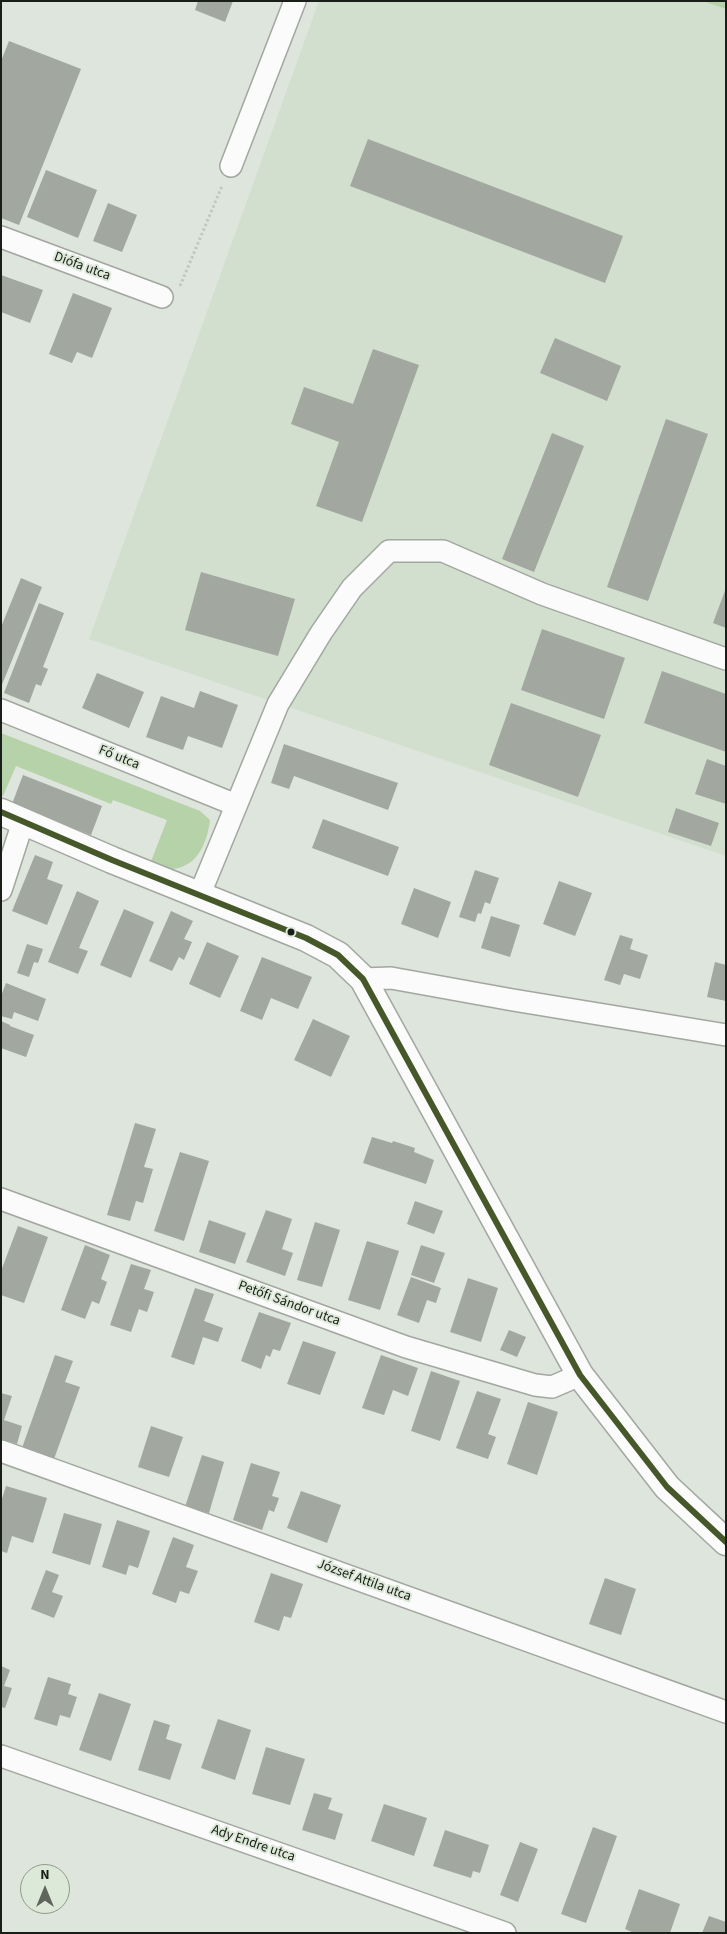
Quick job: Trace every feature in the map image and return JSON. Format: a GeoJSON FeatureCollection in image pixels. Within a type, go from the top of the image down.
{"type":"FeatureCollection","features":[{"type":"Feature","properties":{"kind":"street"},"geometry":{"type":"LineString","coordinates":[[231,166],[295,1]]}},
{"type":"Feature","properties":{"kind":"street","name":"Diófa utca"},"geometry":{"type":"LineString","coordinates":[[1,237],[162,297]]}},
{"type":"Feature","properties":{"kind":"street"},"geometry":{"type":"LineString","coordinates":[[199,896],[278,704],[321,633],[352,588],[389,551],[442,551],[542,594],[726,659]]}},
{"type":"Feature","properties":{"kind":"street","name":"Fő utca"},"geometry":{"type":"LineString","coordinates":[[1,710],[236,805]]}},
{"type":"Feature","properties":{"kind":"street"},"geometry":{"type":"LineString","coordinates":[[1,890],[12,817],[199,896],[306,938],[338,955],[363,979],[580,1374],[667,1488],[726,1542]]}},
{"type":"Feature","properties":{"kind":"street"},"geometry":{"type":"LineString","coordinates":[[363,979],[391,978],[726,1035]]}},
{"type":"Feature","properties":{"kind":"street","name":"Petőfi Sándor utca"},"geometry":{"type":"LineString","coordinates":[[1,1199],[406,1347],[535,1385],[552,1387],[580,1374]]}},
{"type":"Feature","properties":{"kind":"street","name":"József Attila utca"},"geometry":{"type":"LineString","coordinates":[[1,1450],[726,1712]]}},
{"type":"Feature","properties":{"kind":"street","name":"Ady Endre utca"},"geometry":{"type":"LineString","coordinates":[[1,1756],[505,1933]]}},
{"type":"Feature","properties":{"kind":"path"},"geometry":{"type":"LineString","coordinates":[[162,297],[174,298],[231,166]]}},
{"type":"Feature","properties":{"kind":"shaded area"},"geometry":{"type":"Polygon","coordinates":[[[319,1],[702,1],[726,9],[726,856],[89,639],[319,1]]]}},
{"type":"Feature","properties":{"kind":"green space"},"geometry":{"type":"Polygon","coordinates":[[[702,1],[726,1],[726,9],[702,1]]]}},
{"type":"Feature","properties":{"kind":"green space"},"geometry":{"type":"Polygon","coordinates":[[[1,733],[200,811],[210,820],[204,845],[200,852],[182,867],[167,869],[150,864],[167,820],[113,800],[111,804],[16,766],[3,796],[1,795],[1,733]]]}},
{"type":"Feature","properties":{"kind":"building"},"geometry":{"type":"Polygon","coordinates":[[[198,1],[233,1],[225,22],[195,10],[198,1]]]}},
{"type":"Feature","properties":{"kind":"building"},"geometry":{"type":"Polygon","coordinates":[[[9,41],[81,69],[19,225],[1,218],[1,61],[9,41]]]}},
{"type":"Feature","properties":{"kind":"building"},"geometry":{"type":"Polygon","coordinates":[[[368,139],[623,236],[605,283],[350,186],[368,139]]]}},
{"type":"Feature","properties":{"kind":"building"},"geometry":{"type":"Polygon","coordinates":[[[46,170],[97,190],[78,238],[27,217],[46,170]]]}},
{"type":"Feature","properties":{"kind":"building"},"geometry":{"type":"Polygon","coordinates":[[[108,203],[137,215],[122,252],[93,241],[108,203]]]}},
{"type":"Feature","properties":{"kind":"building"},"geometry":{"type":"Polygon","coordinates":[[[1,275],[43,290],[30,323],[1,312],[1,275]]]}},
{"type":"Feature","properties":{"kind":"building"},"geometry":{"type":"Polygon","coordinates":[[[73,293],[112,308],[92,358],[77,352],[72,363],[49,354],[73,293]]]}},
{"type":"Feature","properties":{"kind":"building"},"geometry":{"type":"Polygon","coordinates":[[[555,338],[621,366],[607,401],[540,373],[555,338]]]}},
{"type":"Feature","properties":{"kind":"building"},"geometry":{"type":"Polygon","coordinates":[[[373,349],[419,365],[362,522],[316,506],[339,442],[291,424],[304,387],[353,404],[373,349]]]}},
{"type":"Feature","properties":{"kind":"building"},"geometry":{"type":"Polygon","coordinates":[[[666,419],[708,434],[648,601],[607,587],[666,419]]]}},
{"type":"Feature","properties":{"kind":"building"},"geometry":{"type":"Polygon","coordinates":[[[552,433],[584,446],[534,572],[502,559],[552,433]]]}},
{"type":"Feature","properties":{"kind":"building"},"geometry":{"type":"Polygon","coordinates":[[[201,572],[295,599],[278,656],[185,630],[201,572]]]}},
{"type":"Feature","properties":{"kind":"building"},"geometry":{"type":"Polygon","coordinates":[[[21,578],[42,587],[1,687],[1,627],[21,578]]]}},
{"type":"Feature","properties":{"kind":"building"},"geometry":{"type":"Polygon","coordinates":[[[726,588],[726,628],[713,623],[726,588]]]}},
{"type":"Feature","properties":{"kind":"building"},"geometry":{"type":"Polygon","coordinates":[[[39,603],[64,613],[43,667],[48,669],[41,686],[36,684],[29,703],[4,693],[39,603]]]}},
{"type":"Feature","properties":{"kind":"building"},"geometry":{"type":"Polygon","coordinates":[[[542,629],[625,658],[604,719],[521,690],[542,629]]]}},
{"type":"Feature","properties":{"kind":"building"},"geometry":{"type":"Polygon","coordinates":[[[662,671],[726,694],[726,752],[644,723],[662,671]]]}},
{"type":"Feature","properties":{"kind":"building"},"geometry":{"type":"Polygon","coordinates":[[[97,673],[144,692],[129,728],[82,708],[97,673]]]}},
{"type":"Feature","properties":{"kind":"building"},"geometry":{"type":"Polygon","coordinates":[[[200,691],[238,705],[222,748],[188,736],[183,750],[146,737],[161,696],[194,708],[200,691]]]}},
{"type":"Feature","properties":{"kind":"building"},"geometry":{"type":"Polygon","coordinates":[[[511,703],[601,735],[578,797],[489,765],[511,703]]]}},
{"type":"Feature","properties":{"kind":"building"},"geometry":{"type":"Polygon","coordinates":[[[284,744],[398,783],[388,810],[294,776],[289,789],[271,783],[284,744]]]}},
{"type":"Feature","properties":{"kind":"building"},"geometry":{"type":"Polygon","coordinates":[[[707,759],[726,766],[726,804],[695,794],[707,759]]]}},
{"type":"Feature","properties":{"kind":"building"},"geometry":{"type":"Polygon","coordinates":[[[23,775],[102,806],[91,835],[12,804],[23,775]]]}},
{"type":"Feature","properties":{"kind":"building"},"geometry":{"type":"Polygon","coordinates":[[[676,808],[719,823],[711,846],[668,832],[676,808]]]}},
{"type":"Feature","properties":{"kind":"building"},"geometry":{"type":"Polygon","coordinates":[[[323,819],[399,847],[388,876],[312,848],[323,819]]]}},
{"type":"Feature","properties":{"kind":"building"},"geometry":{"type":"Polygon","coordinates":[[[35,855],[53,862],[47,879],[63,885],[47,925],[12,911],[35,855]]]}},
{"type":"Feature","properties":{"kind":"building"},"geometry":{"type":"Polygon","coordinates":[[[475,870],[499,878],[490,904],[485,902],[481,914],[478,913],[475,922],[459,917],[475,870]]]}},
{"type":"Feature","properties":{"kind":"building"},"geometry":{"type":"Polygon","coordinates":[[[559,881],[592,893],[575,936],[543,924],[559,881]]]}},
{"type":"Feature","properties":{"kind":"building"},"geometry":{"type":"Polygon","coordinates":[[[414,888],[451,902],[438,938],[401,924],[414,888]]]}},
{"type":"Feature","properties":{"kind":"building"},"geometry":{"type":"Polygon","coordinates":[[[77,891],[99,901],[79,948],[88,951],[78,974],[48,962],[77,891]]]}},
{"type":"Feature","properties":{"kind":"building"},"geometry":{"type":"Polygon","coordinates":[[[124,909],[154,922],[131,978],[100,965],[124,909]]]}},
{"type":"Feature","properties":{"kind":"building"},"geometry":{"type":"Polygon","coordinates":[[[171,911],[193,921],[184,939],[192,942],[184,960],[179,957],[172,971],[149,961],[171,911]]]}},
{"type":"Feature","properties":{"kind":"building"},"geometry":{"type":"Polygon","coordinates":[[[491,916],[520,925],[510,957],[481,948],[491,916]]]}},
{"type":"Feature","properties":{"kind":"building"},"geometry":{"type":"Polygon","coordinates":[[[620,935],[633,939],[630,949],[648,955],[640,979],[624,974],[620,985],[604,980],[620,935]]]}},
{"type":"Feature","properties":{"kind":"building"},"geometry":{"type":"Polygon","coordinates":[[[207,942],[239,956],[220,998],[189,984],[207,942]]]}},
{"type":"Feature","properties":{"kind":"building"},"geometry":{"type":"Polygon","coordinates":[[[27,944],[43,949],[38,963],[34,962],[29,977],[17,973],[27,944]]]}},
{"type":"Feature","properties":{"kind":"building"},"geometry":{"type":"Polygon","coordinates":[[[262,957],[312,977],[298,1009],[271,998],[262,1020],[240,1011],[262,957]]]}},
{"type":"Feature","properties":{"kind":"building"},"geometry":{"type":"Polygon","coordinates":[[[715,962],[726,965],[726,1001],[707,997],[715,962]]]}},
{"type":"Feature","properties":{"kind":"building"},"geometry":{"type":"Polygon","coordinates":[[[6,983],[46,999],[38,1021],[14,1012],[12,1019],[1,1016],[1,996],[6,983]]]}},
{"type":"Feature","properties":{"kind":"building"},"geometry":{"type":"Polygon","coordinates":[[[313,1019],[350,1036],[331,1077],[294,1060],[313,1019]]]}},
{"type":"Feature","properties":{"kind":"building"},"geometry":{"type":"Polygon","coordinates":[[[1,1021],[34,1035],[26,1057],[1,1048],[1,1021]]]}},
{"type":"Feature","properties":{"kind":"building"},"geometry":{"type":"Polygon","coordinates":[[[135,1123],[156,1129],[144,1167],[153,1169],[143,1203],[136,1201],[130,1221],[107,1215],[135,1123]]]}},
{"type":"Feature","properties":{"kind":"building"},"geometry":{"type":"Polygon","coordinates":[[[372,1137],[415,1148],[414,1152],[434,1160],[426,1184],[363,1163],[372,1137]]]}},
{"type":"Feature","properties":{"kind":"building"},"geometry":{"type":"Polygon","coordinates":[[[180,1152],[209,1161],[184,1241],[154,1231],[180,1152]]]}},
{"type":"Feature","properties":{"kind":"building"},"geometry":{"type":"Polygon","coordinates":[[[415,1201],[443,1211],[434,1234],[407,1224],[415,1201]]]}},
{"type":"Feature","properties":{"kind":"building"},"geometry":{"type":"Polygon","coordinates":[[[266,1210],[292,1219],[282,1249],[293,1253],[285,1276],[246,1262],[266,1210]]]}},
{"type":"Feature","properties":{"kind":"building"},"geometry":{"type":"Polygon","coordinates":[[[209,1220],[246,1233],[235,1264],[199,1252],[209,1220]]]}},
{"type":"Feature","properties":{"kind":"building"},"geometry":{"type":"Polygon","coordinates":[[[315,1222],[340,1230],[322,1287],[297,1280],[315,1222]]]}},
{"type":"Feature","properties":{"kind":"building"},"geometry":{"type":"Polygon","coordinates":[[[18,1226],[48,1237],[24,1303],[1,1295],[1,1271],[18,1226]]]}},
{"type":"Feature","properties":{"kind":"building"},"geometry":{"type":"Polygon","coordinates":[[[367,1241],[399,1251],[380,1310],[348,1300],[367,1241]]]}},
{"type":"Feature","properties":{"kind":"building"},"geometry":{"type":"Polygon","coordinates":[[[85,1245],[110,1255],[101,1279],[107,1282],[99,1304],[92,1301],[85,1319],[61,1310],[85,1245]]]}},
{"type":"Feature","properties":{"kind":"building"},"geometry":{"type":"Polygon","coordinates":[[[421,1245],[445,1253],[434,1283],[411,1275],[421,1245]]]}},
{"type":"Feature","properties":{"kind":"building"},"geometry":{"type":"Polygon","coordinates":[[[131,1264],[151,1270],[144,1289],[154,1292],[147,1312],[139,1309],[131,1332],[110,1325],[131,1264]]]}},
{"type":"Feature","properties":{"kind":"building"},"geometry":{"type":"Polygon","coordinates":[[[411,1277],[441,1288],[436,1303],[427,1300],[419,1323],[397,1315],[411,1277]]]}},
{"type":"Feature","properties":{"kind":"building"},"geometry":{"type":"Polygon","coordinates":[[[468,1278],[498,1288],[481,1342],[450,1332],[468,1278]]]}},
{"type":"Feature","properties":{"kind":"building"},"geometry":{"type":"Polygon","coordinates":[[[195,1288],[214,1294],[204,1321],[223,1328],[218,1342],[203,1337],[194,1365],[171,1357],[195,1288]]]}},
{"type":"Feature","properties":{"kind":"building"},"geometry":{"type":"Polygon","coordinates":[[[259,1312],[291,1323],[280,1351],[273,1349],[270,1357],[266,1355],[261,1369],[241,1361],[259,1312]]]}},
{"type":"Feature","properties":{"kind":"building"},"geometry":{"type":"Polygon","coordinates":[[[509,1330],[526,1337],[517,1357],[500,1350],[509,1330]]]}},
{"type":"Feature","properties":{"kind":"building"},"geometry":{"type":"Polygon","coordinates":[[[303,1341],[336,1352],[320,1395],[287,1384],[303,1341]]]}},
{"type":"Feature","properties":{"kind":"building"},"geometry":{"type":"Polygon","coordinates":[[[55,1355],[73,1361],[65,1382],[80,1387],[54,1459],[22,1448],[55,1355]]]}},
{"type":"Feature","properties":{"kind":"building"},"geometry":{"type":"Polygon","coordinates":[[[381,1355],[418,1368],[408,1396],[393,1390],[384,1415],[362,1408],[381,1355]]]}},
{"type":"Feature","properties":{"kind":"building"},"geometry":{"type":"Polygon","coordinates":[[[431,1371],[460,1381],[440,1441],[411,1431],[431,1371]]]}},
{"type":"Feature","properties":{"kind":"building"},"geometry":{"type":"Polygon","coordinates":[[[477,1391],[501,1399],[488,1434],[496,1437],[488,1459],[456,1448],[477,1391]]]}},
{"type":"Feature","properties":{"kind":"building"},"geometry":{"type":"Polygon","coordinates":[[[1,1393],[12,1396],[4,1420],[22,1426],[17,1444],[1,1439],[1,1393]]]}},
{"type":"Feature","properties":{"kind":"building"},"geometry":{"type":"Polygon","coordinates":[[[528,1402],[558,1412],[537,1475],[507,1464],[528,1402]]]}},
{"type":"Feature","properties":{"kind":"building"},"geometry":{"type":"Polygon","coordinates":[[[151,1426],[183,1437],[169,1477],[138,1467],[151,1426]]]}},
{"type":"Feature","properties":{"kind":"building"},"geometry":{"type":"Polygon","coordinates":[[[202,1455],[224,1462],[209,1513],[185,1507],[202,1455]]]}},
{"type":"Feature","properties":{"kind":"building"},"geometry":{"type":"Polygon","coordinates":[[[251,1463],[280,1472],[272,1496],[279,1498],[274,1512],[269,1510],[262,1530],[233,1520],[251,1463]]]}},
{"type":"Feature","properties":{"kind":"building"},"geometry":{"type":"Polygon","coordinates":[[[6,1486],[47,1498],[33,1543],[12,1536],[7,1553],[1,1551],[1,1502],[6,1486]]]}},
{"type":"Feature","properties":{"kind":"building"},"geometry":{"type":"Polygon","coordinates":[[[301,1491],[341,1505],[327,1543],[287,1528],[301,1491]]]}},
{"type":"Feature","properties":{"kind":"building"},"geometry":{"type":"Polygon","coordinates":[[[64,1513],[102,1524],[90,1565],[52,1553],[64,1513]]]}},
{"type":"Feature","properties":{"kind":"building"},"geometry":{"type":"Polygon","coordinates":[[[117,1520],[150,1531],[138,1568],[129,1565],[126,1575],[102,1567],[117,1520]]]}},
{"type":"Feature","properties":{"kind":"building"},"geometry":{"type":"Polygon","coordinates":[[[173,1537],[194,1545],[186,1567],[198,1571],[189,1594],[180,1591],[176,1603],[152,1594],[173,1537]]]}},
{"type":"Feature","properties":{"kind":"building"},"geometry":{"type":"Polygon","coordinates":[[[46,1570],[59,1575],[52,1592],[63,1596],[54,1618],[31,1609],[46,1570]]]}},
{"type":"Feature","properties":{"kind":"building"},"geometry":{"type":"Polygon","coordinates":[[[271,1573],[303,1584],[291,1618],[284,1616],[279,1631],[254,1622],[271,1573]]]}},
{"type":"Feature","properties":{"kind":"building"},"geometry":{"type":"Polygon","coordinates":[[[605,1578],[636,1589],[621,1635],[589,1624],[605,1578]]]}},
{"type":"Feature","properties":{"kind":"building"},"geometry":{"type":"Polygon","coordinates":[[[1,1666],[10,1670],[4,1686],[12,1688],[5,1708],[1,1707],[1,1666]]]}},
{"type":"Feature","properties":{"kind":"building"},"geometry":{"type":"Polygon","coordinates":[[[48,1677],[71,1684],[68,1694],[77,1697],[70,1718],[60,1715],[57,1726],[34,1719],[48,1677]]]}},
{"type":"Feature","properties":{"kind":"building"},"geometry":{"type":"Polygon","coordinates":[[[99,1693],[131,1704],[111,1761],[79,1750],[99,1693]]]}},
{"type":"Feature","properties":{"kind":"building"},"geometry":{"type":"Polygon","coordinates":[[[218,1719],[251,1730],[235,1780],[201,1768],[218,1719]]]}},
{"type":"Feature","properties":{"kind":"building"},"geometry":{"type":"Polygon","coordinates":[[[154,1720],[170,1725],[166,1739],[182,1744],[170,1780],[138,1770],[154,1720]]]}},
{"type":"Feature","properties":{"kind":"building"},"geometry":{"type":"Polygon","coordinates":[[[266,1747],[305,1759],[290,1805],[252,1794],[266,1747]]]}},
{"type":"Feature","properties":{"kind":"building"},"geometry":{"type":"Polygon","coordinates":[[[314,1793],[332,1798],[328,1809],[343,1814],[335,1840],[302,1830],[314,1793]]]}},
{"type":"Feature","properties":{"kind":"building"},"geometry":{"type":"Polygon","coordinates":[[[384,1804],[427,1818],[414,1856],[371,1841],[384,1804]]]}},
{"type":"Feature","properties":{"kind":"building"},"geometry":{"type":"Polygon","coordinates":[[[593,1827],[617,1836],[586,1923],[561,1914],[593,1827]]]}},
{"type":"Feature","properties":{"kind":"building"},"geometry":{"type":"Polygon","coordinates":[[[445,1830],[489,1845],[480,1873],[473,1871],[471,1878],[433,1866],[445,1830]]]}},
{"type":"Feature","properties":{"kind":"building"},"geometry":{"type":"Polygon","coordinates":[[[520,1842],[538,1849],[518,1902],[500,1895],[520,1842]]]}},
{"type":"Feature","properties":{"kind":"building"},"geometry":{"type":"Polygon","coordinates":[[[639,1889],[680,1904],[670,1933],[634,1933],[625,1929],[639,1889]]]}},
{"type":"Feature","properties":{"kind":"building"},"geometry":{"type":"Polygon","coordinates":[[[709,1916],[726,1922],[726,1933],[702,1933],[709,1916]]]}},
{"type":"Feature","properties":{"kind":"transit line"},"geometry":{"type":"LineString","coordinates":[[1,812],[112,860],[306,938],[338,955],[363,979],[580,1375],[667,1487],[726,1542]]}}]}
